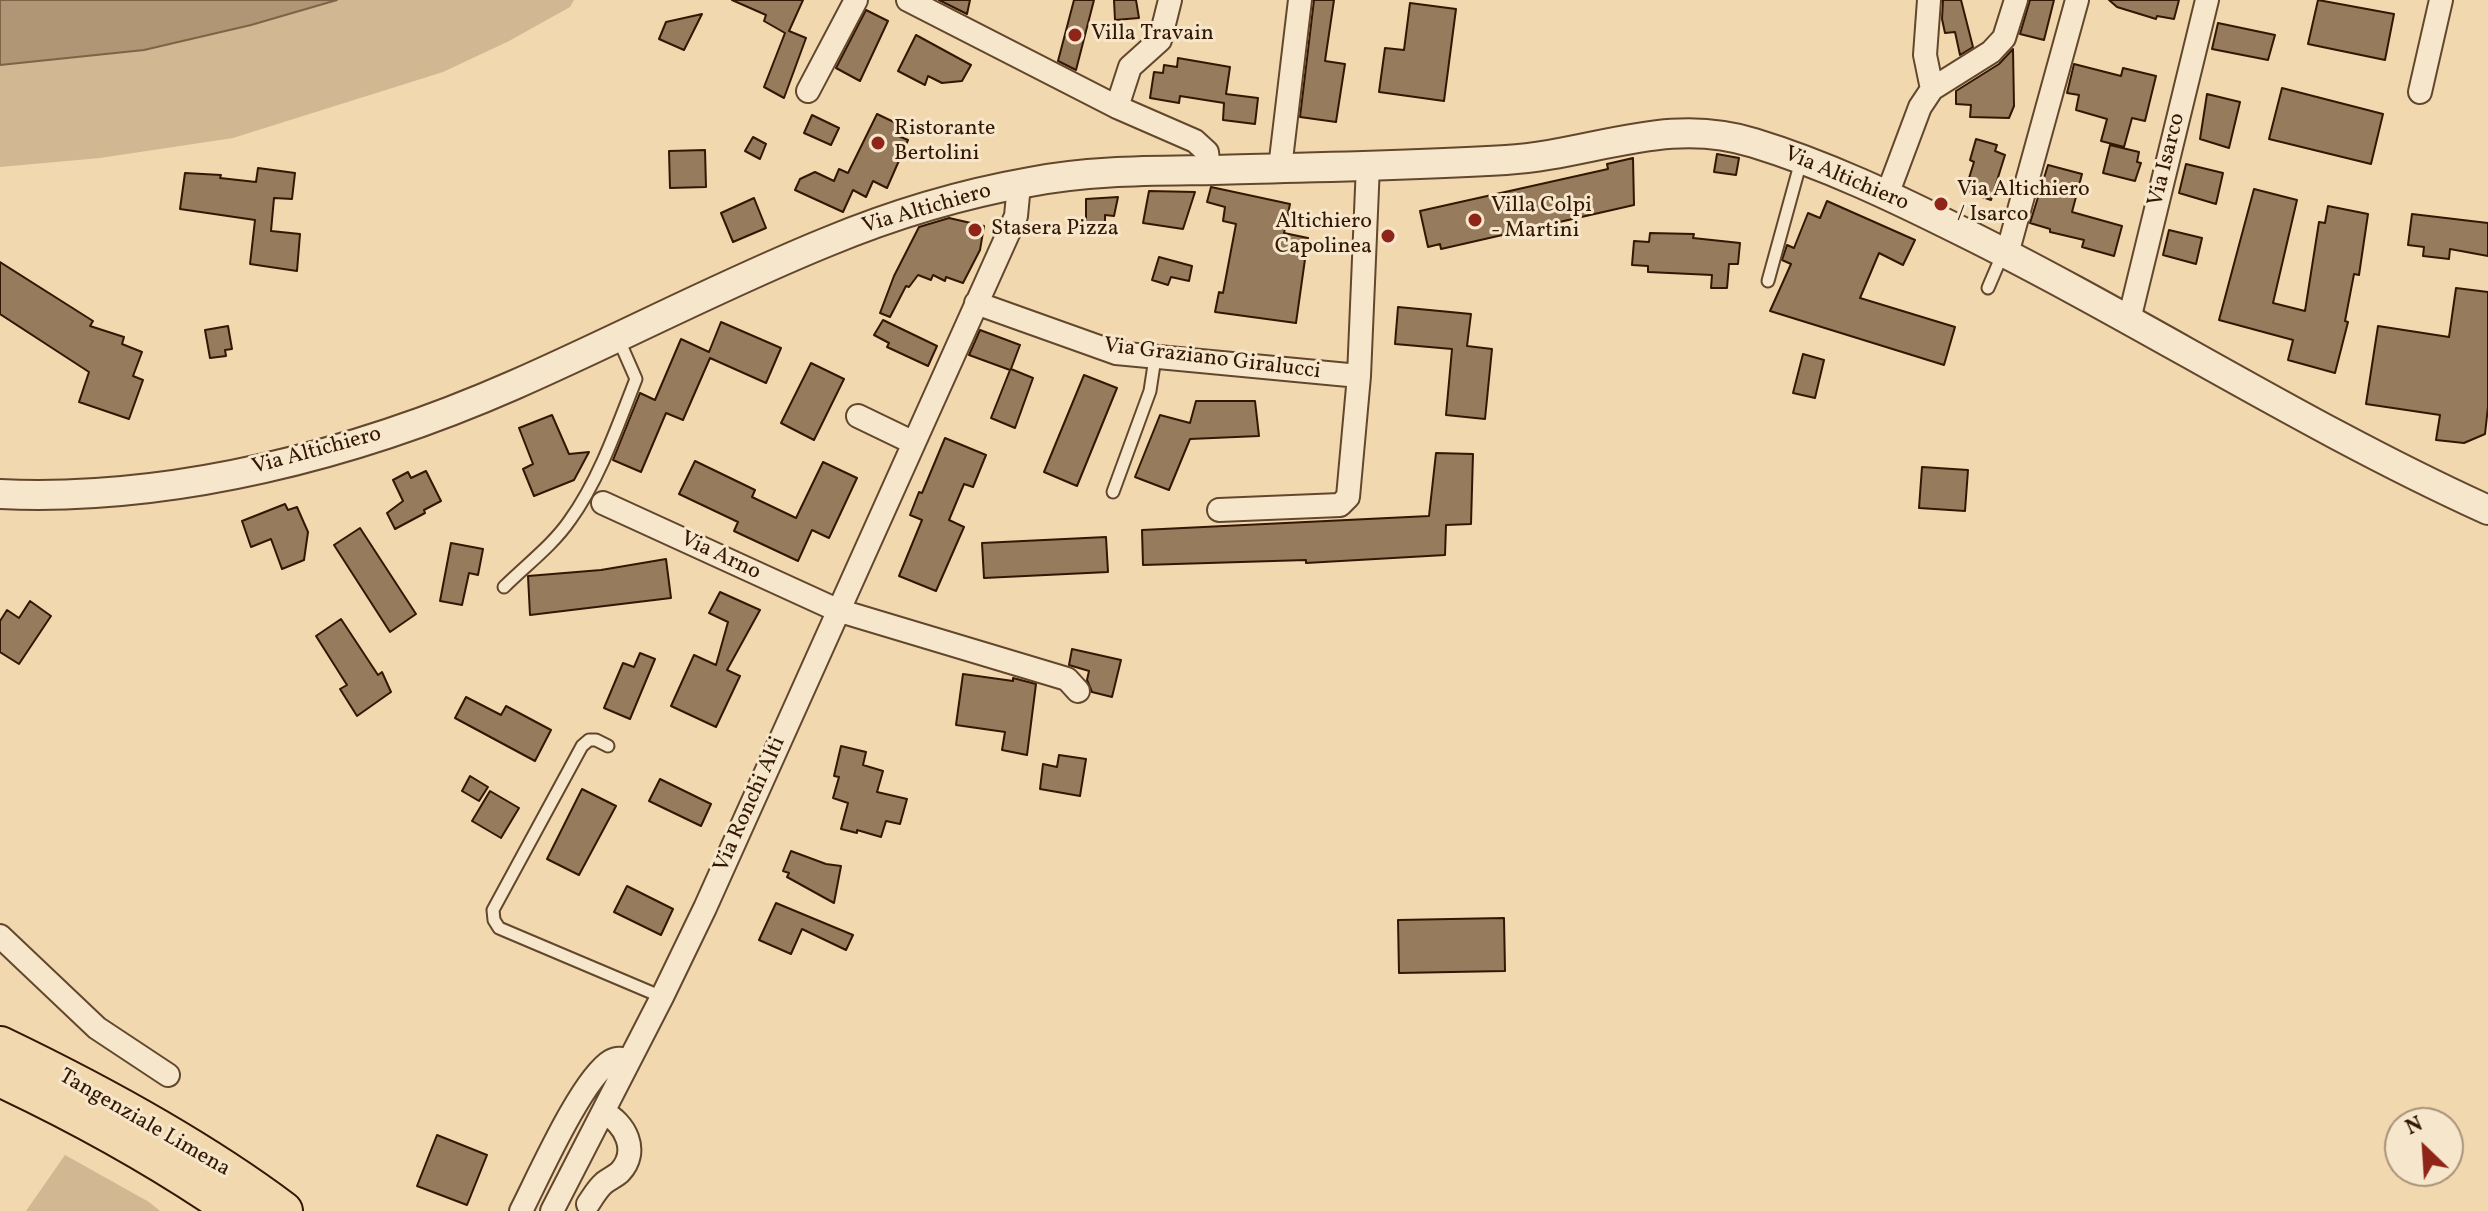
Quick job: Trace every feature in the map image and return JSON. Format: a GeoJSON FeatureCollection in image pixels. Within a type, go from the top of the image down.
{"type":"FeatureCollection","features":[{"type":"Feature","properties":{"kind":"highway","name":"Tangenziale Limena"},"geometry":{"type":"LineString","coordinates":[[0,1046],[58,1074],[201,1154],[283,1211]]}},
{"type":"Feature","properties":{"kind":"highway","name":"Tangenziale Limena"},"geometry":{"type":"LineString","coordinates":[[0,1077],[52,1102],[189,1180],[236,1211]]}},
{"type":"Feature","properties":{"kind":"street"},"geometry":{"type":"LineString","coordinates":[[808,91],[856,0]]}},
{"type":"Feature","properties":{"kind":"street"},"geometry":{"type":"LineString","coordinates":[[908,0],[1117,107],[1195,141],[1207,152],[1209,170]]}},
{"type":"Feature","properties":{"kind":"street"},"geometry":{"type":"LineString","coordinates":[[1117,107],[1130,67],[1160,40],[1170,0]]}},
{"type":"Feature","properties":{"kind":"street"},"geometry":{"type":"LineString","coordinates":[[1280,168],[1300,0]]}},
{"type":"Feature","properties":{"kind":"street"},"geometry":{"type":"LineString","coordinates":[[1929,0],[1925,55],[1932,89]]}},
{"type":"Feature","properties":{"kind":"street"},"geometry":{"type":"LineString","coordinates":[[1887,195],[1920,107],[1932,89],[1991,52],[2004,38],[2016,0]]}},
{"type":"Feature","properties":{"kind":"street"},"geometry":{"type":"LineString","coordinates":[[2005,253],[2077,0]]}},
{"type":"Feature","properties":{"kind":"street","name":"Via Isarco"},"geometry":{"type":"LineString","coordinates":[[2129,320],[2207,0]]}},
{"type":"Feature","properties":{"kind":"street"},"geometry":{"type":"LineString","coordinates":[[2420,92],[2441,0]]}},
{"type":"Feature","properties":{"kind":"street","name":"Via Altichiero"},"geometry":{"type":"LineString","coordinates":[[0,494],[38,496],[133,491],[225,476],[327,451],[450,411],[506,389],[850,233],[929,207],[1015,185],[1132,170],[1517,160],[1684,131],[1751,141],[1887,195],[2005,253],[2379,457],[2488,510]]}},
{"type":"Feature","properties":{"kind":"street"},"geometry":{"type":"LineString","coordinates":[[1219,510],[1340,505],[1348,497],[1359,376],[1368,165]]}},
{"type":"Feature","properties":{"kind":"street","name":"Via Ronchi Alti"},"geometry":{"type":"LineString","coordinates":[[552,1211],[662,997],[742,809],[914,443],[1016,216],[1018,195],[1015,185]]}},
{"type":"Feature","properties":{"kind":"street","name":"Via Graziano Giralucci"},"geometry":{"type":"LineString","coordinates":[[976,303],[1116,353],[1359,376]]}},
{"type":"Feature","properties":{"kind":"street"},"geometry":{"type":"LineString","coordinates":[[858,416],[914,443]]}},
{"type":"Feature","properties":{"kind":"street","name":"Via Arno"},"geometry":{"type":"LineString","coordinates":[[603,503],[837,610]]}},
{"type":"Feature","properties":{"kind":"street"},"geometry":{"type":"LineString","coordinates":[[837,610],[1067,679],[1078,691]]}},
{"type":"Feature","properties":{"kind":"street"},"geometry":{"type":"LineString","coordinates":[[0,936],[97,1028],[168,1075]]}},
{"type":"Feature","properties":{"kind":"street"},"geometry":{"type":"LineString","coordinates":[[521,1211],[586,1087],[612,1060],[629,1061]]}},
{"type":"Feature","properties":{"kind":"street"},"geometry":{"type":"LineString","coordinates":[[588,1204],[597,1189],[620,1172],[628,1157],[629,1143],[625,1130],[614,1117],[603,1112]]}},
{"type":"Feature","properties":{"kind":"lane"},"geometry":{"type":"LineString","coordinates":[[1768,281],[1801,161]]}},
{"type":"Feature","properties":{"kind":"lane"},"geometry":{"type":"LineString","coordinates":[[1988,288],[2005,253]]}},
{"type":"Feature","properties":{"kind":"lane"},"geometry":{"type":"LineString","coordinates":[[504,587],[568,523],[581,504],[619,424],[636,379],[618,338]]}},
{"type":"Feature","properties":{"kind":"lane"},"geometry":{"type":"LineString","coordinates":[[1113,492],[1150,391],[1155,358]]}},
{"type":"Feature","properties":{"kind":"lane"},"geometry":{"type":"LineString","coordinates":[[608,746],[596,740],[589,740],[582,746],[493,910],[494,920],[499,928],[662,997]]}},
{"type":"Feature","properties":{"kind":"shaded area"},"geometry":{"type":"Polygon","coordinates":[[[0,0],[337,0],[251,25],[144,50],[0,65],[0,0]]]}},
{"type":"Feature","properties":{"kind":"shaded area"},"geometry":{"type":"Polygon","coordinates":[[[337,0],[574,0],[570,7],[509,41],[443,72],[233,138],[100,158],[0,167],[0,65],[144,50],[251,25],[337,0]]]}},
{"type":"Feature","properties":{"kind":"shaded area"},"geometry":{"type":"Polygon","coordinates":[[[65,1155],[149,1202],[160,1211],[26,1211],[65,1155]]]}},
{"type":"Feature","properties":{"kind":"building"},"geometry":{"type":"Polygon","coordinates":[[[732,0],[803,0],[789,31],[806,38],[784,98],[764,87],[785,33],[764,21],[766,15],[732,0]]]}},
{"type":"Feature","properties":{"kind":"building"},"geometry":{"type":"Polygon","coordinates":[[[939,0],[970,0],[967,14],[939,0]]]}},
{"type":"Feature","properties":{"kind":"building","name":"Villa Travain"},"geometry":{"type":"Polygon","coordinates":[[[1074,0],[1094,0],[1076,70],[1058,61],[1074,0]]]}},
{"type":"Feature","properties":{"kind":"building"},"geometry":{"type":"Polygon","coordinates":[[[1114,0],[1136,0],[1139,18],[1115,20],[1114,0]]]}},
{"type":"Feature","properties":{"kind":"building"},"geometry":{"type":"Polygon","coordinates":[[[1314,0],[1334,0],[1325,61],[1345,64],[1336,122],[1300,117],[1314,0]]]}},
{"type":"Feature","properties":{"kind":"building"},"geometry":{"type":"Polygon","coordinates":[[[1943,0],[1961,0],[1973,47],[1960,55],[1955,32],[1945,33],[1943,0]]]}},
{"type":"Feature","properties":{"kind":"building"},"geometry":{"type":"Polygon","coordinates":[[[2030,0],[2054,0],[2044,40],[2020,34],[2030,0]]]}},
{"type":"Feature","properties":{"kind":"building"},"geometry":{"type":"Polygon","coordinates":[[[2109,0],[2179,0],[2174,19],[2157,16],[2156,19],[2117,7],[2109,0]]]}},
{"type":"Feature","properties":{"kind":"building"},"geometry":{"type":"Polygon","coordinates":[[[2318,0],[2394,14],[2385,60],[2308,44],[2318,0]]]}},
{"type":"Feature","properties":{"kind":"building"},"geometry":{"type":"Polygon","coordinates":[[[1410,3],[1456,9],[1444,101],[1379,92],[1385,48],[1404,50],[1410,3]]]}},
{"type":"Feature","properties":{"kind":"building"},"geometry":{"type":"Polygon","coordinates":[[[866,10],[888,21],[860,81],[836,68],[866,10]]]}},
{"type":"Feature","properties":{"kind":"building"},"geometry":{"type":"Polygon","coordinates":[[[702,14],[684,50],[659,39],[666,22],[702,14]]]}},
{"type":"Feature","properties":{"kind":"building"},"geometry":{"type":"Polygon","coordinates":[[[2218,23],[2275,35],[2268,60],[2212,49],[2218,23]]]}},
{"type":"Feature","properties":{"kind":"building"},"geometry":{"type":"Polygon","coordinates":[[[916,35],[971,65],[962,81],[942,83],[928,76],[925,85],[898,71],[916,35]]]}},
{"type":"Feature","properties":{"kind":"building"},"geometry":{"type":"Polygon","coordinates":[[[2013,49],[2014,106],[2009,118],[1970,117],[1971,105],[1956,104],[1956,91],[1999,64],[2013,49]]]}},
{"type":"Feature","properties":{"kind":"building"},"geometry":{"type":"Polygon","coordinates":[[[1178,58],[1230,67],[1226,94],[1258,98],[1255,124],[1223,120],[1224,103],[1180,96],[1179,103],[1150,98],[1154,72],[1163,73],[1164,65],[1177,67],[1178,58]]]}},
{"type":"Feature","properties":{"kind":"building"},"geometry":{"type":"Polygon","coordinates":[[[2074,64],[2121,76],[2123,68],[2156,76],[2145,121],[2132,118],[2124,147],[2101,141],[2107,119],[2076,110],[2079,95],[2067,93],[2074,64]]]}},
{"type":"Feature","properties":{"kind":"building"},"geometry":{"type":"Polygon","coordinates":[[[2282,88],[2383,114],[2371,164],[2269,139],[2282,88]]]}},
{"type":"Feature","properties":{"kind":"building"},"geometry":{"type":"Polygon","coordinates":[[[2207,94],[2240,102],[2229,148],[2200,139],[2207,94]]]}},
{"type":"Feature","properties":{"kind":"building"},"geometry":{"type":"Polygon","coordinates":[[[877,114],[898,124],[894,134],[908,140],[887,188],[873,181],[866,197],[853,190],[843,212],[795,190],[800,179],[815,172],[834,181],[839,169],[848,173],[877,114]]]}},
{"type":"Feature","properties":{"kind":"building"},"geometry":{"type":"Polygon","coordinates":[[[812,115],[839,128],[831,145],[804,133],[812,115]]]}},
{"type":"Feature","properties":{"kind":"building"},"geometry":{"type":"Polygon","coordinates":[[[753,137],[766,144],[760,159],[745,151],[753,137]]]}},
{"type":"Feature","properties":{"kind":"building"},"geometry":{"type":"Polygon","coordinates":[[[1976,139],[1997,145],[1995,151],[2005,155],[1991,200],[1965,191],[1974,162],[1970,160],[1976,139]]]}},
{"type":"Feature","properties":{"kind":"building"},"geometry":{"type":"Polygon","coordinates":[[[2110,145],[2139,152],[2137,162],[2141,163],[2135,181],[2103,173],[2110,145]]]}},
{"type":"Feature","properties":{"kind":"building"},"geometry":{"type":"Polygon","coordinates":[[[705,150],[706,187],[670,188],[669,151],[705,150]]]}},
{"type":"Feature","properties":{"kind":"building"},"geometry":{"type":"Polygon","coordinates":[[[1717,154],[1739,158],[1736,175],[1714,172],[1717,154]]]}},
{"type":"Feature","properties":{"kind":"building"},"geometry":{"type":"Polygon","coordinates":[[[1633,158],[1634,205],[1441,249],[1440,244],[1428,247],[1420,211],[1608,169],[1607,164],[1633,158]]]}},
{"type":"Feature","properties":{"kind":"building"},"geometry":{"type":"Polygon","coordinates":[[[2186,164],[2223,173],[2216,204],[2179,193],[2186,164]]]}},
{"type":"Feature","properties":{"kind":"building"},"geometry":{"type":"Polygon","coordinates":[[[2048,165],[2082,174],[2072,212],[2122,226],[2114,256],[2082,247],[2084,240],[2050,232],[2050,229],[2030,223],[2048,165]]]}},
{"type":"Feature","properties":{"kind":"building"},"geometry":{"type":"Polygon","coordinates":[[[258,168],[295,173],[292,199],[274,198],[271,231],[300,234],[297,271],[250,264],[255,220],[180,209],[185,173],[221,175],[220,178],[256,182],[258,168]]]}},
{"type":"Feature","properties":{"kind":"building"},"geometry":{"type":"Polygon","coordinates":[[[1211,187],[1290,204],[1284,233],[1308,238],[1296,323],[1215,312],[1219,292],[1223,293],[1236,224],[1223,221],[1225,207],[1207,202],[1211,187]]]}},
{"type":"Feature","properties":{"kind":"building"},"geometry":{"type":"Polygon","coordinates":[[[2254,189],[2297,200],[2273,303],[2305,311],[2319,222],[2325,223],[2328,206],[2368,214],[2359,275],[2354,274],[2345,321],[2348,322],[2335,373],[2288,360],[2293,340],[2219,320],[2254,189]]]}},
{"type":"Feature","properties":{"kind":"building"},"geometry":{"type":"Polygon","coordinates":[[[1149,191],[1195,192],[1183,229],[1143,223],[1149,191]]]}},
{"type":"Feature","properties":{"kind":"building"},"geometry":{"type":"Polygon","coordinates":[[[1118,197],[1114,216],[1105,215],[1105,227],[1086,227],[1086,199],[1118,197]]]}},
{"type":"Feature","properties":{"kind":"building"},"geometry":{"type":"Polygon","coordinates":[[[754,198],[766,228],[733,242],[721,213],[754,198]]]}},
{"type":"Feature","properties":{"kind":"building"},"geometry":{"type":"Polygon","coordinates":[[[1827,201],[1915,240],[1903,265],[1879,253],[1860,298],[1955,327],[1944,365],[1770,311],[1791,264],[1782,260],[1787,245],[1794,248],[1808,213],[1820,218],[1827,201]]]}},
{"type":"Feature","properties":{"kind":"building"},"geometry":{"type":"Polygon","coordinates":[[[2412,214],[2488,223],[2488,256],[2450,249],[2449,259],[2423,256],[2424,247],[2408,245],[2412,214]]]}},
{"type":"Feature","properties":{"kind":"building"},"geometry":{"type":"Polygon","coordinates":[[[949,218],[984,226],[980,250],[963,283],[946,277],[945,281],[933,275],[931,280],[918,275],[909,287],[906,286],[890,317],[880,313],[894,276],[919,227],[949,218]]]}},
{"type":"Feature","properties":{"kind":"building"},"geometry":{"type":"Polygon","coordinates":[[[2169,230],[2202,238],[2196,264],[2163,255],[2169,230]]]}},
{"type":"Feature","properties":{"kind":"building"},"geometry":{"type":"Polygon","coordinates":[[[1650,233],[1694,234],[1693,238],[1740,243],[1738,264],[1729,264],[1727,288],[1711,288],[1712,275],[1648,272],[1648,266],[1632,265],[1634,241],[1649,242],[1650,233]]]}},
{"type":"Feature","properties":{"kind":"building"},"geometry":{"type":"Polygon","coordinates":[[[1159,257],[1192,266],[1189,281],[1171,277],[1168,285],[1152,280],[1159,257]]]}},
{"type":"Feature","properties":{"kind":"building"},"geometry":{"type":"Polygon","coordinates":[[[0,262],[93,321],[90,326],[124,337],[122,344],[142,352],[133,376],[143,380],[129,419],[79,402],[89,372],[0,314],[0,262]]]}},
{"type":"Feature","properties":{"kind":"building"},"geometry":{"type":"Polygon","coordinates":[[[2456,288],[2488,292],[2488,407],[2485,434],[2464,443],[2436,440],[2440,415],[2366,404],[2378,326],[2449,337],[2456,288]]]}},
{"type":"Feature","properties":{"kind":"building"},"geometry":{"type":"Polygon","coordinates":[[[1398,307],[1471,314],[1467,346],[1492,349],[1485,419],[1446,415],[1452,349],[1395,344],[1398,307]]]}},
{"type":"Feature","properties":{"kind":"building"},"geometry":{"type":"Polygon","coordinates":[[[883,320],[937,346],[928,366],[887,347],[889,343],[874,335],[883,320]]]}},
{"type":"Feature","properties":{"kind":"building"},"geometry":{"type":"Polygon","coordinates":[[[721,322],[781,348],[766,383],[710,358],[683,420],[666,413],[641,472],[613,460],[640,393],[655,400],[681,339],[709,352],[721,322]]]}},
{"type":"Feature","properties":{"kind":"building"},"geometry":{"type":"Polygon","coordinates":[[[228,326],[232,349],[225,350],[226,356],[210,358],[205,330],[228,326]]]}},
{"type":"Feature","properties":{"kind":"building"},"geometry":{"type":"Polygon","coordinates":[[[980,330],[1020,345],[1011,369],[1033,378],[1015,428],[991,418],[1010,370],[969,355],[980,330]]]}},
{"type":"Feature","properties":{"kind":"building"},"geometry":{"type":"Polygon","coordinates":[[[1803,354],[1824,360],[1815,398],[1793,393],[1803,354]]]}},
{"type":"Feature","properties":{"kind":"building"},"geometry":{"type":"Polygon","coordinates":[[[811,363],[844,379],[814,440],[781,423],[811,363]]]}},
{"type":"Feature","properties":{"kind":"building"},"geometry":{"type":"Polygon","coordinates":[[[1084,375],[1117,388],[1077,486],[1044,472],[1084,375]]]}},
{"type":"Feature","properties":{"kind":"building"},"geometry":{"type":"Polygon","coordinates":[[[1196,401],[1255,401],[1259,436],[1190,439],[1169,490],[1135,477],[1160,415],[1190,423],[1196,401]]]}},
{"type":"Feature","properties":{"kind":"building"},"geometry":{"type":"Polygon","coordinates":[[[552,415],[569,454],[589,452],[574,480],[534,496],[523,469],[533,464],[519,428],[552,415]]]}},
{"type":"Feature","properties":{"kind":"building"},"geometry":{"type":"Polygon","coordinates":[[[945,438],[986,455],[973,487],[964,484],[949,520],[964,527],[936,591],[899,576],[922,520],[910,515],[945,438]]]}},
{"type":"Feature","properties":{"kind":"building"},"geometry":{"type":"Polygon","coordinates":[[[1436,453],[1473,454],[1471,524],[1446,525],[1445,555],[1306,563],[1306,560],[1143,565],[1142,530],[1429,516],[1436,453]]]}},
{"type":"Feature","properties":{"kind":"building"},"geometry":{"type":"Polygon","coordinates":[[[695,461],[755,490],[752,497],[796,518],[823,462],[857,478],[829,538],[812,530],[798,561],[734,531],[738,522],[679,494],[695,461]]]}},
{"type":"Feature","properties":{"kind":"building"},"geometry":{"type":"Polygon","coordinates":[[[1922,467],[1968,470],[1965,511],[1919,508],[1922,467]]]}},
{"type":"Feature","properties":{"kind":"building"},"geometry":{"type":"Polygon","coordinates":[[[426,471],[441,501],[395,529],[387,513],[403,501],[393,480],[408,472],[411,478],[426,471]]]}},
{"type":"Feature","properties":{"kind":"building"},"geometry":{"type":"Polygon","coordinates":[[[285,504],[288,510],[297,507],[308,532],[304,560],[282,569],[271,539],[251,547],[242,521],[285,504]]]}},
{"type":"Feature","properties":{"kind":"building"},"geometry":{"type":"Polygon","coordinates":[[[360,528],[416,614],[390,632],[334,545],[360,528]]]}},
{"type":"Feature","properties":{"kind":"building"},"geometry":{"type":"Polygon","coordinates":[[[1106,537],[1108,572],[984,578],[982,543],[1106,537]]]}},
{"type":"Feature","properties":{"kind":"building"},"geometry":{"type":"Polygon","coordinates":[[[451,543],[483,549],[478,575],[469,573],[462,605],[440,601],[451,543]]]}},
{"type":"Feature","properties":{"kind":"building"},"geometry":{"type":"Polygon","coordinates":[[[666,559],[671,598],[530,615],[528,576],[601,570],[666,559]]]}},
{"type":"Feature","properties":{"kind":"building"},"geometry":{"type":"Polygon","coordinates":[[[720,592],[760,610],[727,670],[740,676],[716,727],[671,706],[694,655],[716,665],[728,622],[709,613],[720,592]]]}},
{"type":"Feature","properties":{"kind":"building"},"geometry":{"type":"Polygon","coordinates":[[[30,601],[51,616],[19,664],[0,652],[0,621],[7,610],[19,618],[30,601]]]}},
{"type":"Feature","properties":{"kind":"building"},"geometry":{"type":"Polygon","coordinates":[[[341,619],[378,675],[382,672],[391,692],[357,716],[340,689],[347,685],[316,636],[341,619]]]}},
{"type":"Feature","properties":{"kind":"building"},"geometry":{"type":"Polygon","coordinates":[[[1072,649],[1121,660],[1112,697],[1092,692],[1087,680],[1089,671],[1069,665],[1072,649]]]}},
{"type":"Feature","properties":{"kind":"building"},"geometry":{"type":"Polygon","coordinates":[[[640,653],[655,659],[630,719],[604,708],[623,663],[634,667],[640,653]]]}},
{"type":"Feature","properties":{"kind":"building"},"geometry":{"type":"Polygon","coordinates":[[[963,674],[1013,681],[1013,678],[1036,684],[1027,755],[1002,750],[1005,732],[956,725],[963,674]]]}},
{"type":"Feature","properties":{"kind":"building"},"geometry":{"type":"Polygon","coordinates":[[[466,697],[501,715],[506,706],[551,730],[535,761],[455,718],[466,697]]]}},
{"type":"Feature","properties":{"kind":"building"},"geometry":{"type":"Polygon","coordinates":[[[841,746],[866,752],[863,765],[883,771],[877,792],[907,799],[900,824],[886,821],[881,837],[841,829],[848,803],[833,798],[839,777],[834,776],[841,746]]]}},
{"type":"Feature","properties":{"kind":"building"},"geometry":{"type":"Polygon","coordinates":[[[1059,755],[1086,759],[1080,796],[1040,789],[1043,764],[1057,767],[1059,755]]]}},
{"type":"Feature","properties":{"kind":"building"},"geometry":{"type":"Polygon","coordinates":[[[470,776],[488,787],[479,801],[462,791],[470,776]]]}},
{"type":"Feature","properties":{"kind":"building"},"geometry":{"type":"Polygon","coordinates":[[[660,779],[711,804],[701,826],[649,801],[660,779]]]}},
{"type":"Feature","properties":{"kind":"building"},"geometry":{"type":"Polygon","coordinates":[[[582,789],[616,806],[579,875],[547,859],[582,789]]]}},
{"type":"Feature","properties":{"kind":"building"},"geometry":{"type":"Polygon","coordinates":[[[490,791],[519,808],[501,838],[472,821],[490,791]]]}},
{"type":"Feature","properties":{"kind":"building"},"geometry":{"type":"Polygon","coordinates":[[[791,851],[841,866],[834,903],[787,877],[789,873],[783,871],[791,851]]]}},
{"type":"Feature","properties":{"kind":"building"},"geometry":{"type":"Polygon","coordinates":[[[627,886],[673,909],[661,935],[614,912],[627,886]]]}},
{"type":"Feature","properties":{"kind":"building"},"geometry":{"type":"Polygon","coordinates":[[[776,903],[853,935],[846,950],[802,929],[791,954],[759,940],[776,903]]]}},
{"type":"Feature","properties":{"kind":"building"},"geometry":{"type":"Polygon","coordinates":[[[1504,918],[1505,971],[1399,973],[1398,920],[1504,918]]]}},
{"type":"Feature","properties":{"kind":"building"},"geometry":{"type":"Polygon","coordinates":[[[437,1135],[487,1155],[467,1205],[417,1186],[437,1135]]]}},
{"type":"Feature","properties":{"kind":"place","name":"Villa Travain"},"geometry":{"type":"Point","coordinates":[1075,35]}},
{"type":"Feature","properties":{"kind":"place","name":"Ristorante Bertolini"},"geometry":{"type":"Point","coordinates":[878,143]}},
{"type":"Feature","properties":{"kind":"place","name":"Via Altichiero / Isarco"},"geometry":{"type":"Point","coordinates":[1941,204]}},
{"type":"Feature","properties":{"kind":"place","name":"Villa Colpi - Martini"},"geometry":{"type":"Point","coordinates":[1475,220]}},
{"type":"Feature","properties":{"kind":"place","name":"Stasera Pizza"},"geometry":{"type":"Point","coordinates":[975,230]}},
{"type":"Feature","properties":{"kind":"place","name":"Altichiero Capolinea"},"geometry":{"type":"Point","coordinates":[1388,236]}}]}
